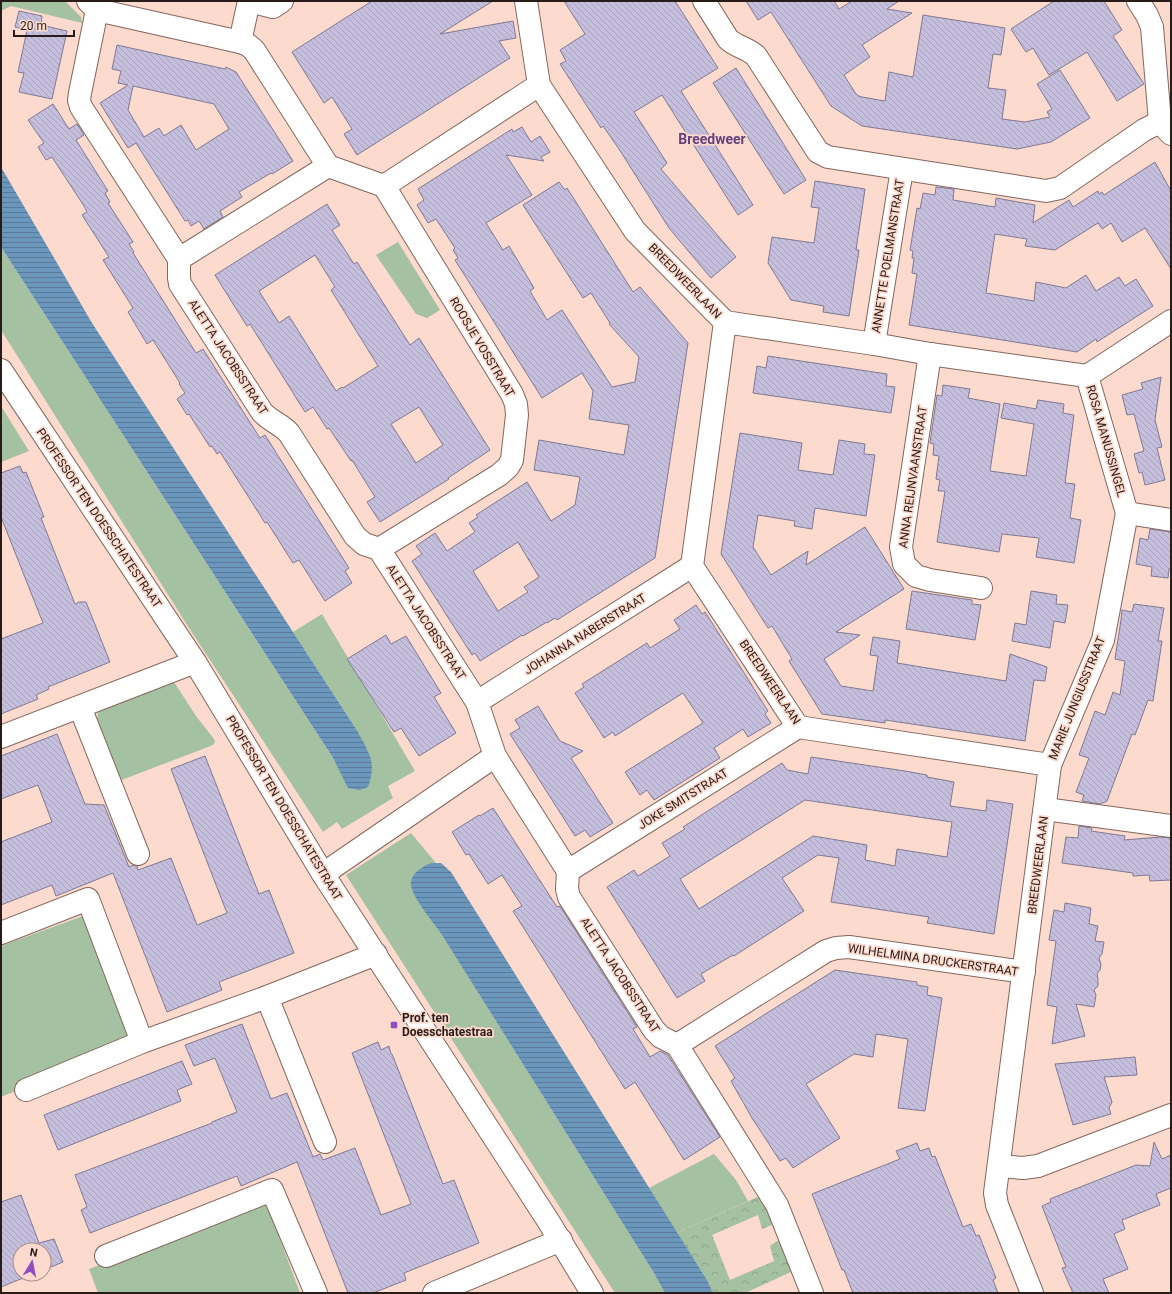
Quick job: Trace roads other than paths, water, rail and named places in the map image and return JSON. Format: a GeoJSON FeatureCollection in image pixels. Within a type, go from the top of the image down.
{"type":"FeatureCollection","features":[{"type":"Feature","properties":{"kind":"street"},"geometry":{"type":"LineString","coordinates":[[240,42],[250,1],[273,7],[282,1]]}},
{"type":"Feature","properties":{"kind":"street","name":"BREEDWEERLAAN"},"geometry":{"type":"LineString","coordinates":[[526,1],[539,85],[635,231],[725,322],[692,566],[798,727],[1050,765],[995,1193],[997,1205],[1032,1293]]}},
{"type":"Feature","properties":{"kind":"street","name":"ANNETTE POELMANSTRAAT"},"geometry":{"type":"LineString","coordinates":[[704,1],[732,42],[752,51],[756,56],[818,152],[828,157],[1046,191],[1060,188],[1144,130],[1166,128]]}},
{"type":"Feature","properties":{"kind":"street"},"geometry":{"type":"LineString","coordinates":[[1138,1],[1147,15],[1152,27],[1166,128]]}},
{"type":"Feature","properties":{"kind":"street"},"geometry":{"type":"LineString","coordinates":[[328,166],[179,259],[81,107],[79,100],[93,6],[248,45],[254,50],[328,166],[384,186],[539,85]]}},
{"type":"Feature","properties":{"kind":"street","name":"ANNETTE POELMANSTRAAT"},"geometry":{"type":"LineString","coordinates":[[874,344],[902,168]]}},
{"type":"Feature","properties":{"kind":"street","name":"ROOSJE VOSSTRAAT"},"geometry":{"type":"LineString","coordinates":[[379,549],[499,475],[508,467],[512,460],[517,415],[516,404],[512,394],[384,186]]}},
{"type":"Feature","properties":{"kind":"street","name":"ALETTA JACOBSSTRAAT"},"geometry":{"type":"LineString","coordinates":[[179,259],[180,284],[262,412],[267,418],[283,426],[289,433],[355,536],[364,544],[379,549],[477,702],[496,756],[568,871],[567,889],[569,897],[654,1030],[661,1037],[677,1045],[777,1205],[812,1293]]}},
{"type":"Feature","properties":{"kind":"street","name":"ROSA MANUSSINGEL"},"geometry":{"type":"LineString","coordinates":[[1171,321],[1087,376],[1127,513],[1171,520]]}},
{"type":"Feature","properties":{"kind":"street"},"geometry":{"type":"LineString","coordinates":[[725,322],[874,344],[930,354],[1087,376]]}},
{"type":"Feature","properties":{"kind":"street","name":"ANNA REIJNVAANSTRAAT"},"geometry":{"type":"LineString","coordinates":[[930,354],[901,547],[904,564],[916,576],[930,580],[981,588]]}},
{"type":"Feature","properties":{"kind":"street","name":"PROFESSOR TEN DOESSCHATESTRAAT"},"geometry":{"type":"LineString","coordinates":[[2,373],[195,662],[323,874],[560,1240],[592,1293]]}},
{"type":"Feature","properties":{"kind":"street","name":"MARIE JUNGIUSSTRAAT"},"geometry":{"type":"LineString","coordinates":[[1050,765],[1103,640],[1127,513]]}},
{"type":"Feature","properties":{"kind":"street","name":"JOHANNA NABERSTRAAT"},"geometry":{"type":"LineString","coordinates":[[477,702],[692,566]]}},
{"type":"Feature","properties":{"kind":"street"},"geometry":{"type":"LineString","coordinates":[[1,737],[195,662]]}},
{"type":"Feature","properties":{"kind":"street"},"geometry":{"type":"LineString","coordinates":[[80,707],[138,854]]}},
{"type":"Feature","properties":{"kind":"street","name":"JOKE SMITSTRAAT"},"geometry":{"type":"LineString","coordinates":[[568,871],[798,727]]}},
{"type":"Feature","properties":{"kind":"street"},"geometry":{"type":"LineString","coordinates":[[323,874],[496,756]]}},
{"type":"Feature","properties":{"kind":"street"},"geometry":{"type":"LineString","coordinates":[[1045,809],[1171,826]]}},
{"type":"Feature","properties":{"kind":"street"},"geometry":{"type":"LineString","coordinates":[[1,933],[88,899],[142,1042]]}},
{"type":"Feature","properties":{"kind":"street","name":"WILHELMINA DRUCKERSTRAAT"},"geometry":{"type":"LineString","coordinates":[[677,1045],[826,951],[836,948],[848,947],[1024,972]]}},
{"type":"Feature","properties":{"kind":"street"},"geometry":{"type":"LineString","coordinates":[[26,1090],[142,1042],[267,997],[376,954]]}},
{"type":"Feature","properties":{"kind":"street"},"geometry":{"type":"LineString","coordinates":[[267,997],[325,1142]]}},
{"type":"Feature","properties":{"kind":"street"},"geometry":{"type":"LineString","coordinates":[[999,1166],[1023,1168],[1038,1166],[1171,1115]]}},
{"type":"Feature","properties":{"kind":"street"},"geometry":{"type":"LineString","coordinates":[[106,1256],[272,1190],[316,1293]]}},
{"type":"Feature","properties":{"kind":"street"},"geometry":{"type":"LineString","coordinates":[[445,1291],[560,1240]]}},
{"type":"Feature","properties":{"kind":"water"},"geometry":{"type":"Polygon","coordinates":[[[1,167],[92,323],[358,732],[372,764],[371,778],[368,787],[360,790],[348,788],[333,758],[1,247],[1,167]]]}},
{"type":"Feature","properties":{"kind":"water"},"geometry":{"type":"Polygon","coordinates":[[[431,863],[441,863],[451,872],[707,1280],[713,1293],[665,1293],[654,1273],[440,932],[423,909],[415,895],[412,889],[411,880],[415,874],[431,863]]]}},
{"type":"Feature","properties":{"kind":"place","name":"Prof. ten Doesschatestraa"},"geometry":{"type":"Point","coordinates":[394,1025]}},
{"type":"Feature","properties":{"kind":"district","name":"Breedweer"},"geometry":{"type":"Point","coordinates":[712,139]}}]}
